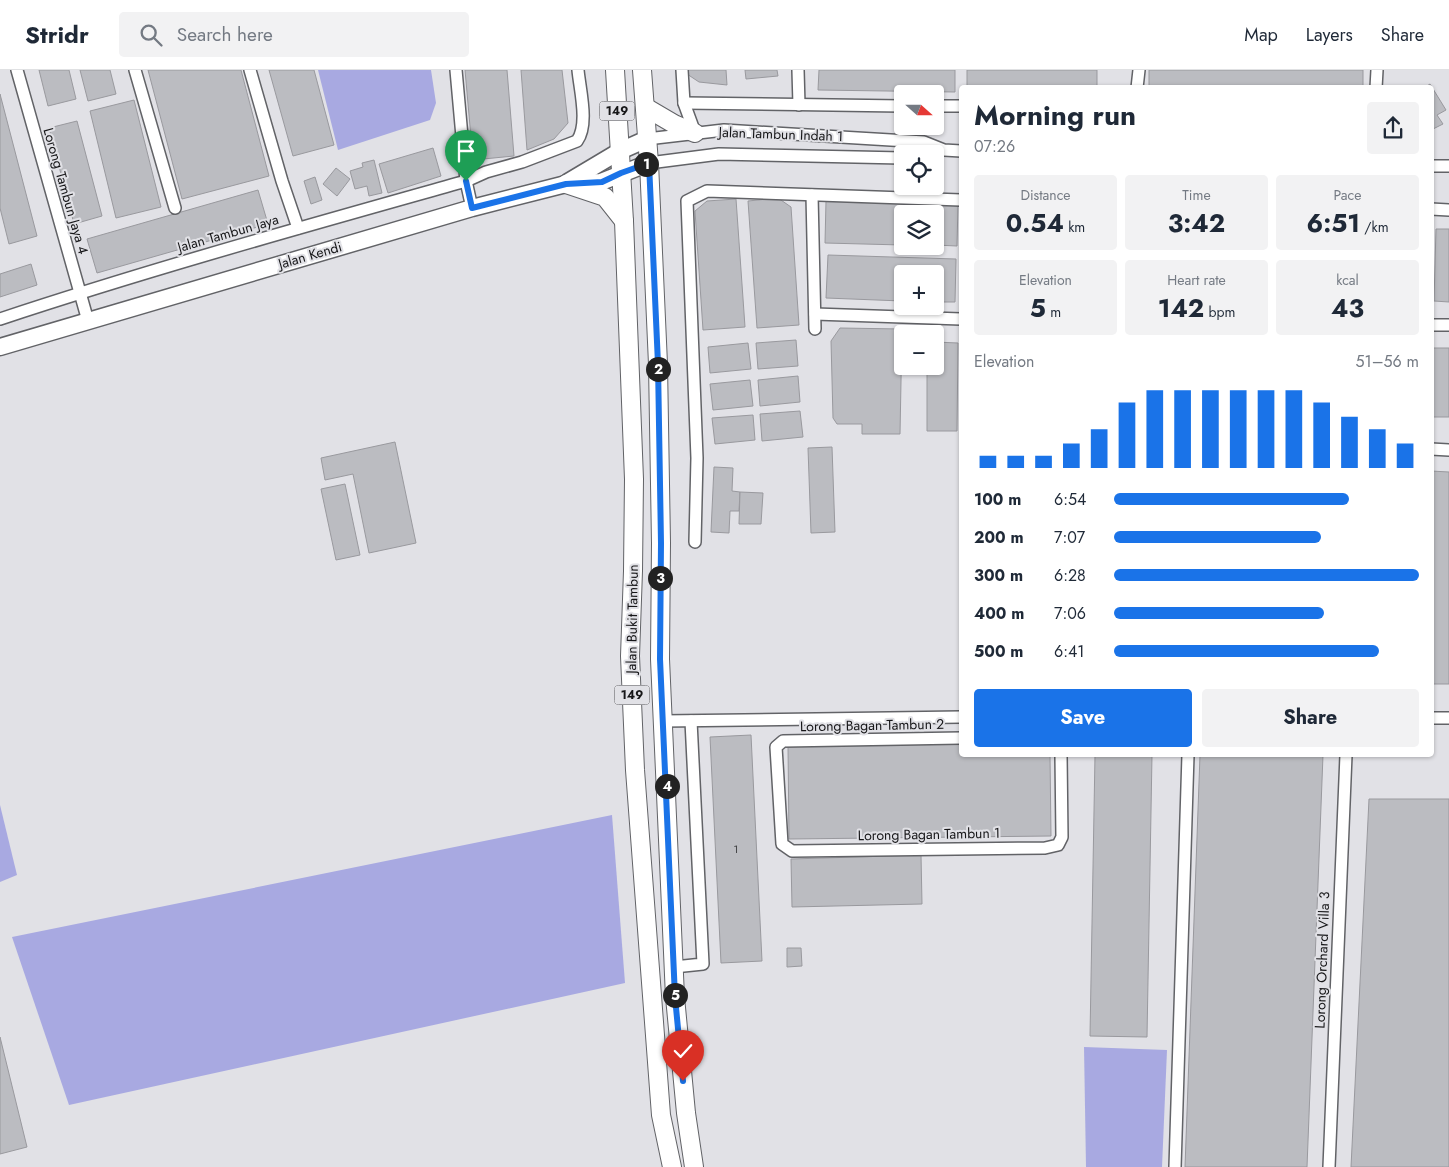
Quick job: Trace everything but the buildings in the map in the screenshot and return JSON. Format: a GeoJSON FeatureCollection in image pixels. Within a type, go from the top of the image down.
{"type":"FeatureCollection","features":[{"type":"Feature","properties":{"kind":"main road","name":"Jalan Bukit Tambun"},"geometry":{"type":"LineString","coordinates":[[615,70],[624,222],[634,479],[630,656],[635,770],[661,1115],[672,1167]]}},
{"type":"Feature","properties":{"kind":"main road","name":"Jalan Bukit Tambun"},"geometry":{"type":"LineString","coordinates":[[642,70],[646,107],[658,364],[661,543],[660,659],[674,967],[685,1105],[694,1167]]}},
{"type":"Feature","properties":{"kind":"main road"},"geometry":{"type":"LineString","coordinates":[[646,107],[674,124],[695,133]]}},
{"type":"Feature","properties":{"kind":"main road"},"geometry":{"type":"LineString","coordinates":[[566,184],[605,197],[624,222]]}},
{"type":"Feature","properties":{"kind":"street","name":"Lorong Tambun Jaya 4"},"geometry":{"type":"LineString","coordinates":[[16,70],[88,321]]}},
{"type":"Feature","properties":{"kind":"street"},"geometry":{"type":"LineString","coordinates":[[135,70],[175,208]]}},
{"type":"Feature","properties":{"kind":"street"},"geometry":{"type":"LineString","coordinates":[[250,70],[282,181],[298,228]]}},
{"type":"Feature","properties":{"kind":"street"},"geometry":{"type":"LineString","coordinates":[[456,70],[466,181],[472,208]]}},
{"type":"Feature","properties":{"kind":"street","name":"Jalan Tambun Jaya"},"geometry":{"type":"LineString","coordinates":[[0,319],[80,293],[298,228],[466,181],[486,172],[522,162],[577,141],[582,133],[583,123],[578,70]]}},
{"type":"Feature","properties":{"kind":"street"},"geometry":{"type":"LineString","coordinates":[[682,70],[684,103],[695,133]]}},
{"type":"Feature","properties":{"kind":"street"},"geometry":{"type":"LineString","coordinates":[[798,70],[799,105]]}},
{"type":"Feature","properties":{"kind":"street"},"geometry":{"type":"LineString","coordinates":[[1137,85],[1139,70]]}},
{"type":"Feature","properties":{"kind":"street"},"geometry":{"type":"LineString","coordinates":[[1376,85],[1378,70]]}},
{"type":"Feature","properties":{"kind":"street","name":"Jalan Tambun Indah 1"},"geometry":{"type":"LineString","coordinates":[[684,103],[894,106]]}},
{"type":"Feature","properties":{"kind":"street"},"geometry":{"type":"LineString","coordinates":[[944,106],[959,106]]}},
{"type":"Feature","properties":{"kind":"street","name":"Jalan Tambun Indah 1"},"geometry":{"type":"LineString","coordinates":[[566,184],[620,151],[647,138],[724,130],[924,142],[929,145]]}},
{"type":"Feature","properties":{"kind":"street","name":"Jalan Tambun Indah 1"},"geometry":{"type":"LineString","coordinates":[[944,152],[959,151]]}},
{"type":"Feature","properties":{"kind":"street","name":"Jalan Tambun Indah 1"},"geometry":{"type":"LineString","coordinates":[[621,173],[649,163],[719,154],[894,158]]}},
{"type":"Feature","properties":{"kind":"street"},"geometry":{"type":"LineString","coordinates":[[1434,166],[1449,166]]}},
{"type":"Feature","properties":{"kind":"street","name":"Jalan Kendi"},"geometry":{"type":"LineString","coordinates":[[0,347],[472,208],[566,184],[602,182],[621,173]]}},
{"type":"Feature","properties":{"kind":"street"},"geometry":{"type":"LineString","coordinates":[[695,542],[697,458],[687,201],[707,191],[959,200]]}},
{"type":"Feature","properties":{"kind":"street"},"geometry":{"type":"LineString","coordinates":[[812,195],[815,329]]}},
{"type":"Feature","properties":{"kind":"street"},"geometry":{"type":"LineString","coordinates":[[1434,209],[1449,210]]}},
{"type":"Feature","properties":{"kind":"street"},"geometry":{"type":"LineString","coordinates":[[815,314],[959,319]]}},
{"type":"Feature","properties":{"kind":"street"},"geometry":{"type":"LineString","coordinates":[[1434,325],[1449,325]]}},
{"type":"Feature","properties":{"kind":"street"},"geometry":{"type":"LineString","coordinates":[[1434,449],[1449,450]]}},
{"type":"Feature","properties":{"kind":"street"},"geometry":{"type":"LineString","coordinates":[[663,721],[959,717]]}},
{"type":"Feature","properties":{"kind":"street"},"geometry":{"type":"LineString","coordinates":[[1434,718],[1449,718]]}},
{"type":"Feature","properties":{"kind":"street"},"geometry":{"type":"LineString","coordinates":[[674,967],[703,964],[691,721]]}},
{"type":"Feature","properties":{"kind":"street","name":"Lorong Bagan Tambun 2"},"geometry":{"type":"LineString","coordinates":[[792,851],[782,844],[776,747],[783,741],[959,738]]}},
{"type":"Feature","properties":{"kind":"street","name":"Lorong Bagan Tambun 1"},"geometry":{"type":"LineString","coordinates":[[792,851],[1045,848],[1058,845],[1062,837],[1061,757]]}},
{"type":"Feature","properties":{"kind":"street"},"geometry":{"type":"LineString","coordinates":[[1175,1167],[1188,757]]}},
{"type":"Feature","properties":{"kind":"street","name":"Lorong Orchard Villa 3"},"geometry":{"type":"LineString","coordinates":[[1329,1167],[1346,757]]}},
{"type":"Feature","properties":{"kind":"shaded area"},"geometry":{"type":"Polygon","coordinates":[[[318,70],[431,70],[436,103],[430,120],[338,150],[318,70]]]}},
{"type":"Feature","properties":{"kind":"shaded area"},"geometry":{"type":"Polygon","coordinates":[[[0,805],[17,875],[0,882],[0,805]]]}},
{"type":"Feature","properties":{"kind":"shaded area"},"geometry":{"type":"Polygon","coordinates":[[[612,815],[625,983],[69,1105],[12,937],[612,815]]]}},
{"type":"Feature","properties":{"kind":"shaded area"},"geometry":{"type":"Polygon","coordinates":[[[1084,1047],[1167,1050],[1162,1167],[1086,1167],[1084,1047]]]}},
{"type":"Feature","properties":{"kind":"route"},"geometry":{"type":"LineString","coordinates":[[466,181],[472,208],[566,184],[602,182],[649,163],[658,364],[661,543],[660,659],[675,997],[683,1081]]}}]}
